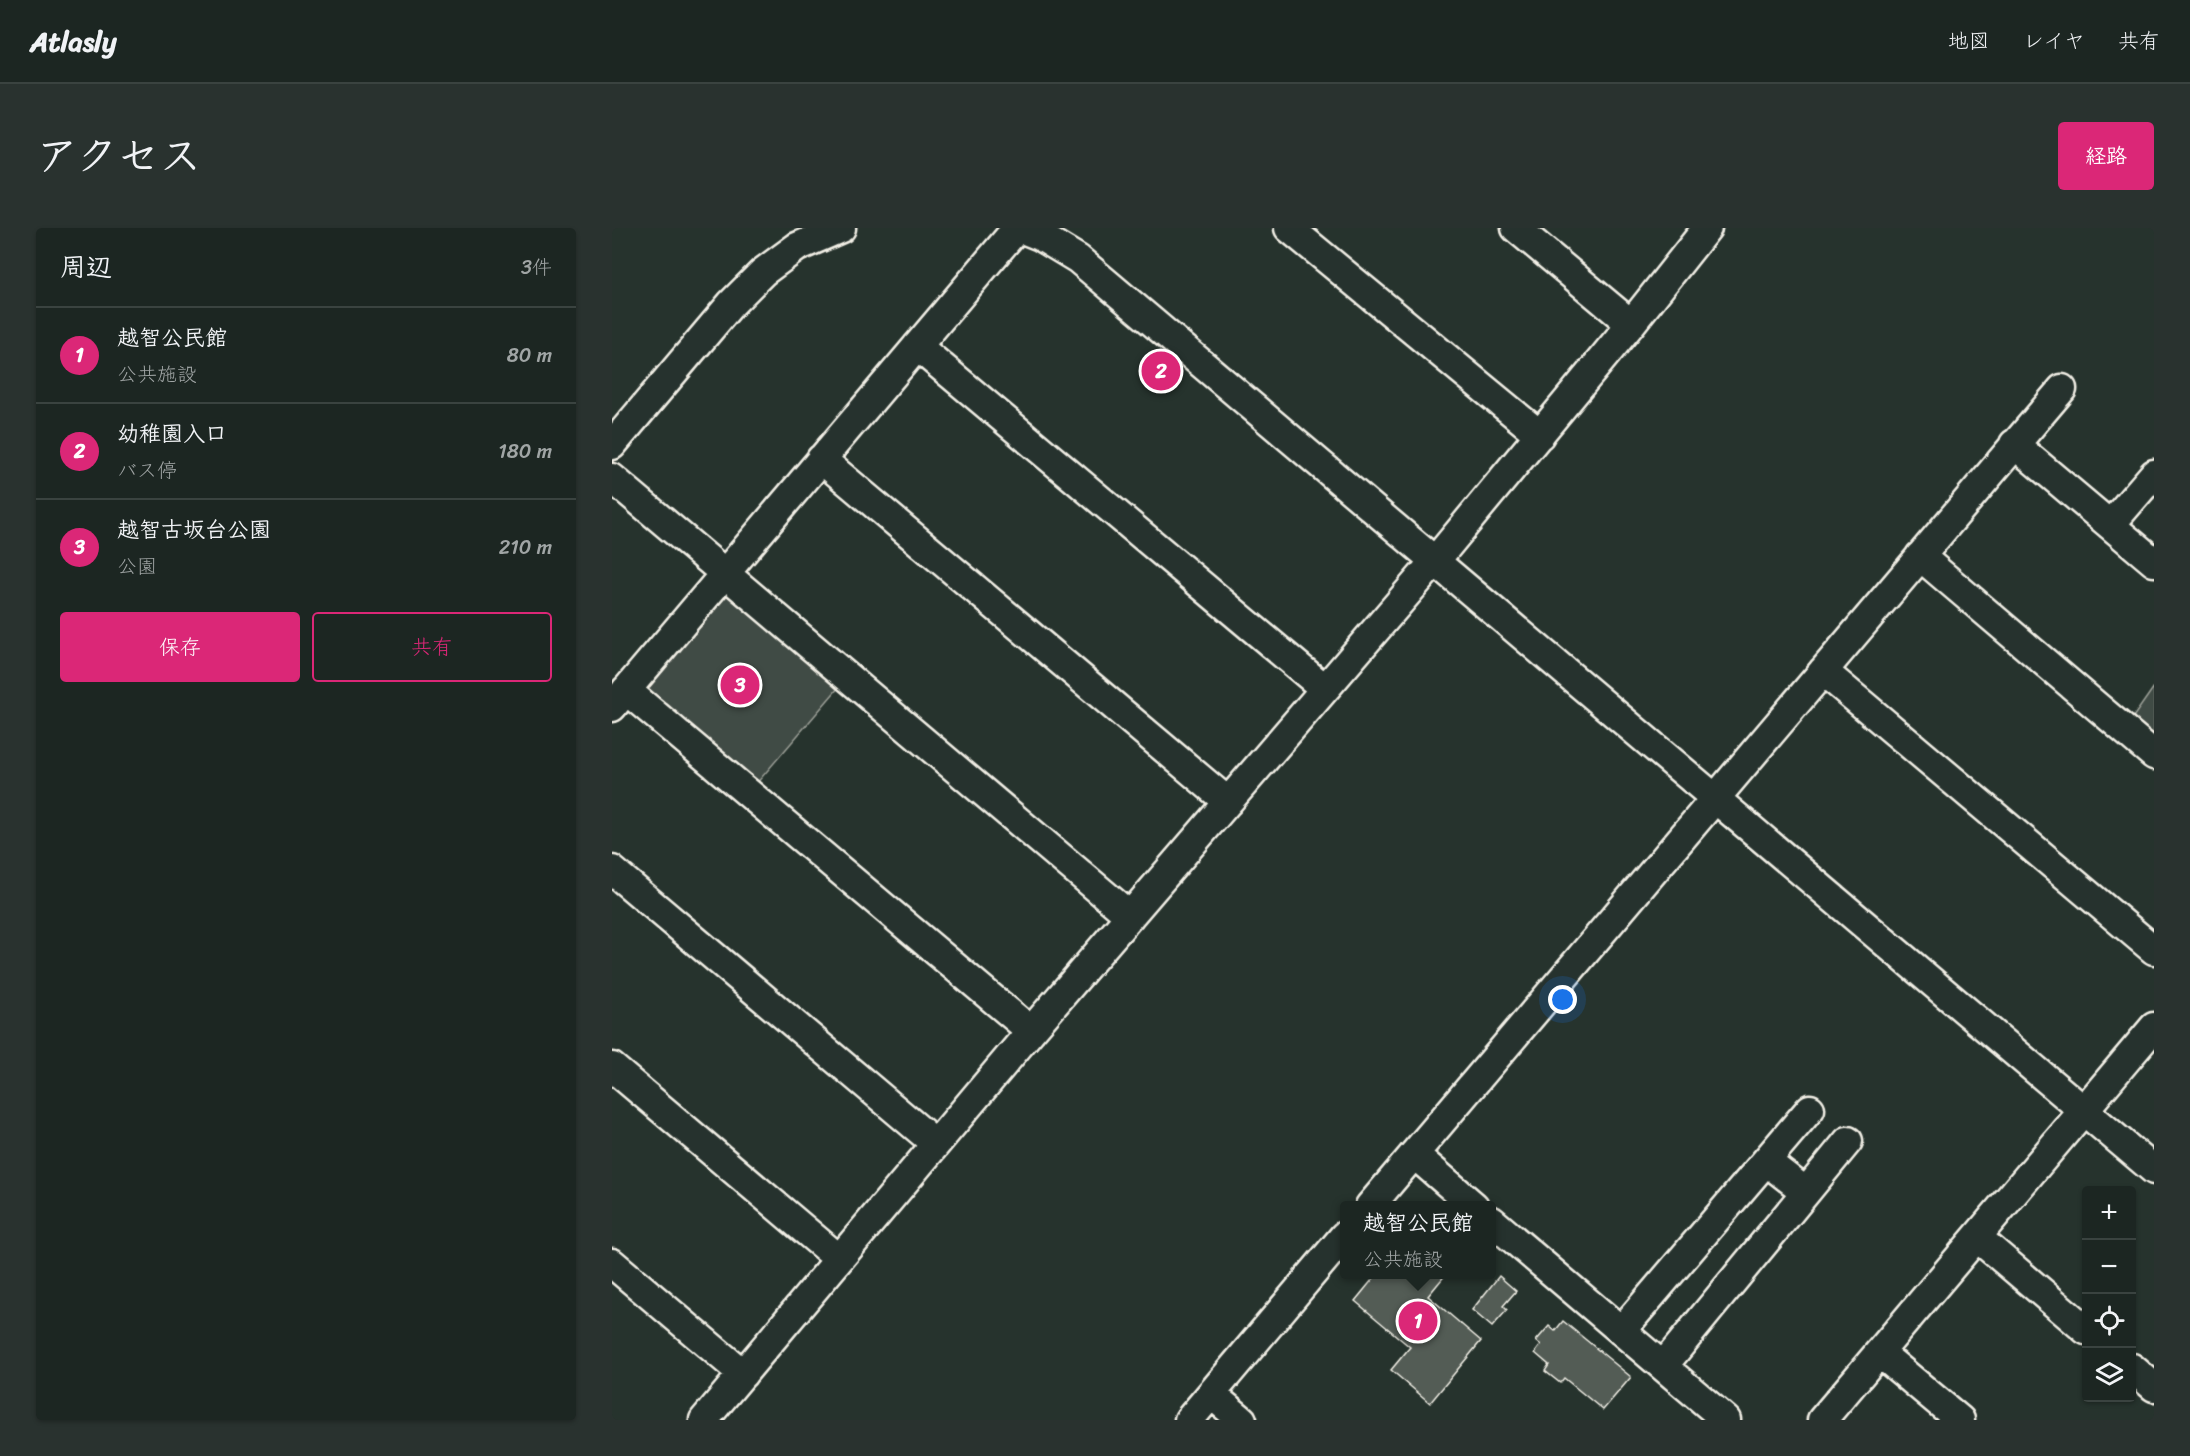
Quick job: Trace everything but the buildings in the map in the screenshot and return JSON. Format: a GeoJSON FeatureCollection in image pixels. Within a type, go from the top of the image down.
{"type":"FeatureCollection","features":[{"type":"Feature","properties":{"kind":"street"},"geometry":{"type":"LineString","coordinates":[[612,445],[731,304],[763,272],[797,248],[841,228]]}},
{"type":"Feature","properties":{"kind":"street"},"geometry":{"type":"LineString","coordinates":[[1031,1031],[619,698],[1019,228],[1040,236],[1078,259],[2154,1170]]}},
{"type":"Feature","properties":{"kind":"street"},"geometry":{"type":"LineString","coordinates":[[1289,228],[1540,435]]}},
{"type":"Feature","properties":{"kind":"street"},"geometry":{"type":"LineString","coordinates":[[1516,228],[1630,324]]}},
{"type":"Feature","properties":{"kind":"street"},"geometry":{"type":"LineString","coordinates":[[704,1420],[1031,1031],[1435,561],[1707,228]]}},
{"type":"Feature","properties":{"kind":"street"},"geometry":{"type":"LineString","coordinates":[[917,346],[1325,689]]}},
{"type":"Feature","properties":{"kind":"street"},"geometry":{"type":"LineString","coordinates":[[1374,1201],[2062,389]]}},
{"type":"Feature","properties":{"kind":"street"},"geometry":{"type":"LineString","coordinates":[[2014,444],[2154,562]]}},
{"type":"Feature","properties":{"kind":"street"},"geometry":{"type":"LineString","coordinates":[[821,459],[1228,802]]}},
{"type":"Feature","properties":{"kind":"street"},"geometry":{"type":"LineString","coordinates":[[2110,525],[2154,474]]}},
{"type":"Feature","properties":{"kind":"street"},"geometry":{"type":"LineString","coordinates":[[612,478],[1130,916]]}},
{"type":"Feature","properties":{"kind":"street"},"geometry":{"type":"LineString","coordinates":[[1920,556],[2154,755]]}},
{"type":"Feature","properties":{"kind":"street"},"geometry":{"type":"LineString","coordinates":[[1823,670],[2154,950]]}},
{"type":"Feature","properties":{"kind":"street"},"geometry":{"type":"LineString","coordinates":[[612,870],[936,1144]]}},
{"type":"Feature","properties":{"kind":"street"},"geometry":{"type":"LineString","coordinates":[[1822,1420],[2154,1027]]}},
{"type":"Feature","properties":{"kind":"street"},"geometry":{"type":"LineString","coordinates":[[612,1067],[839,1259]]}},
{"type":"Feature","properties":{"kind":"street"},"geometry":{"type":"LineString","coordinates":[[1621,1331],[1810,1109]]}},
{"type":"Feature","properties":{"kind":"street"},"geometry":{"type":"LineString","coordinates":[[1663,1366],[1848,1141]]}},
{"type":"Feature","properties":{"kind":"street"},"geometry":{"type":"LineString","coordinates":[[1414,1154],[1468,1201]]}},
{"type":"Feature","properties":{"kind":"street"},"geometry":{"type":"LineString","coordinates":[[1766,1161],[1806,1192]]}},
{"type":"Feature","properties":{"kind":"street"},"geometry":{"type":"LineString","coordinates":[[1496,1225],[1726,1420]]}},
{"type":"Feature","properties":{"kind":"street"},"geometry":{"type":"LineString","coordinates":[[1978,1238],[2082,1327]]}},
{"type":"Feature","properties":{"kind":"street"},"geometry":{"type":"LineString","coordinates":[[1189,1420],[1340,1241]]}},
{"type":"Feature","properties":{"kind":"street"},"geometry":{"type":"LineString","coordinates":[[612,1263],[743,1374]]}},
{"type":"Feature","properties":{"kind":"street"},"geometry":{"type":"LineString","coordinates":[[1880,1353],[1960,1420]]}},
{"type":"Feature","properties":{"kind":"street"},"geometry":{"type":"LineString","coordinates":[[2136,1371],[2154,1387]]}},
{"type":"Feature","properties":{"kind":"street"},"geometry":{"type":"LineString","coordinates":[[1211,1394],[1242,1420]]}},
{"type":"Feature","properties":{"kind":"shaded area"},"geometry":{"type":"Polygon","coordinates":[[[721,586],[839,687],[756,784],[642,683],[721,586]]]}},
{"type":"Feature","properties":{"kind":"shaded area"},"geometry":{"type":"Polygon","coordinates":[[[2154,687],[2154,745],[2129,723],[2154,687]]]}},
{"type":"Feature","properties":{"kind":"place","name":"幼稚園入口"},"geometry":{"type":"Point","coordinates":[1161,371]}},
{"type":"Feature","properties":{"kind":"place","name":"越智古坂台公園"},"geometry":{"type":"Point","coordinates":[740,685]}},
{"type":"Feature","properties":{"kind":"place","name":"越智公民館"},"geometry":{"type":"Point","coordinates":[1418,1321]}}]}
